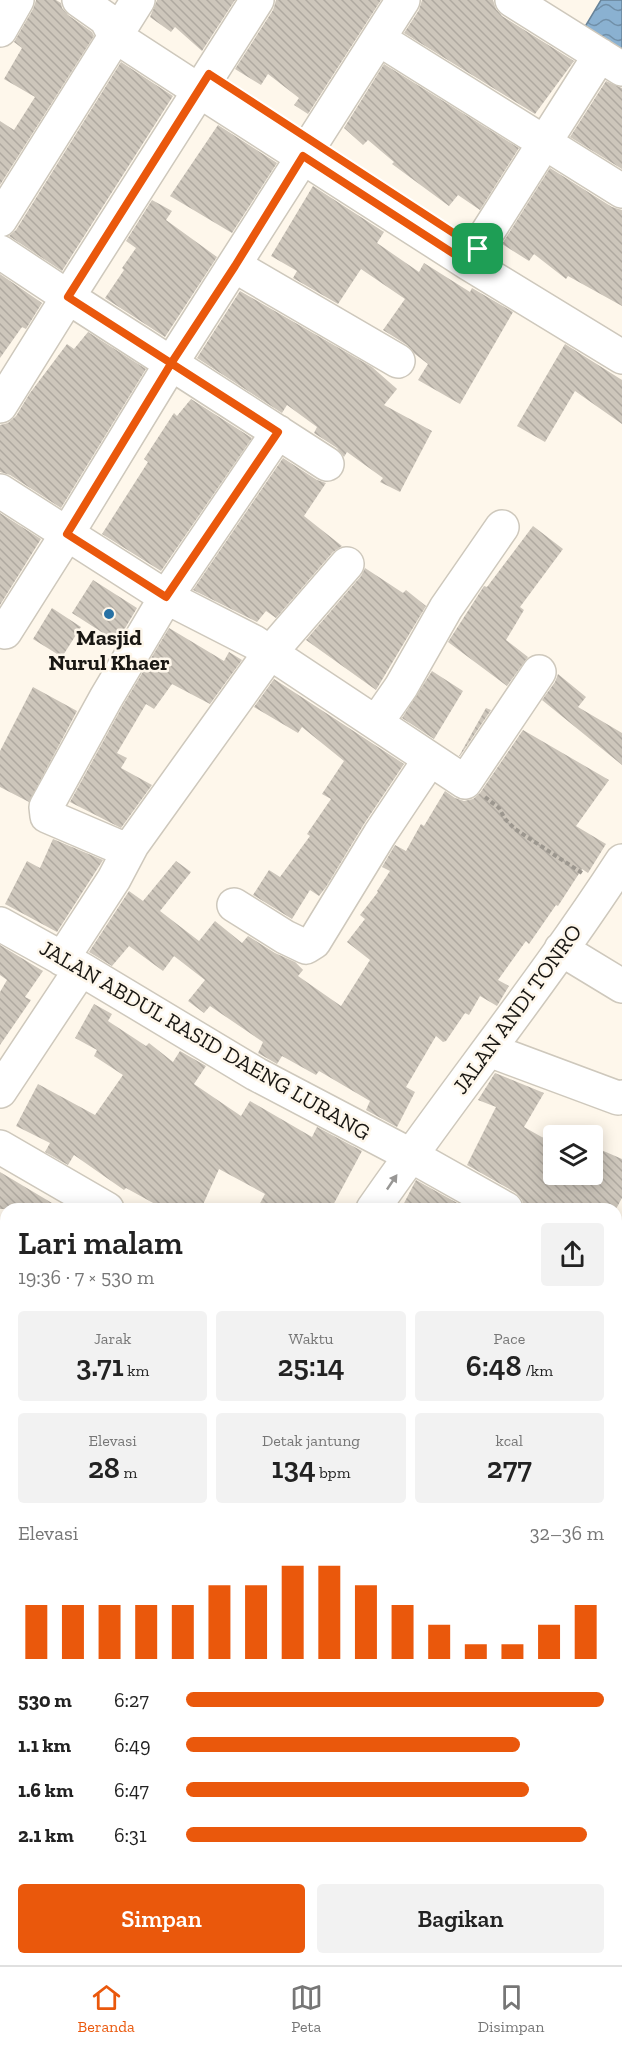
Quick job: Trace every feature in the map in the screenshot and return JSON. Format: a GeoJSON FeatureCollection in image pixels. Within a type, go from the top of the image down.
{"type":"FeatureCollection","features":[{"type":"Feature","properties":{"kind":"street"},"geometry":{"type":"LineString","coordinates":[[0,30],[17,0]]}},
{"type":"Feature","properties":{"kind":"street"},"geometry":{"type":"LineString","coordinates":[[79,0],[121,19],[204,82],[473,256],[622,357]]}},
{"type":"Feature","properties":{"kind":"street"},"geometry":{"type":"LineString","coordinates":[[6,386],[68,297],[257,0]]}},
{"type":"Feature","properties":{"kind":"street"},"geometry":{"type":"LineString","coordinates":[[5,632],[172,362],[403,0]]}},
{"type":"Feature","properties":{"kind":"street"},"geometry":{"type":"LineString","coordinates":[[473,256],[545,143],[611,62],[515,1]]}},
{"type":"Feature","properties":{"kind":"street"},"geometry":{"type":"LineString","coordinates":[[0,220],[121,19]]}},
{"type":"Feature","properties":{"kind":"street"},"geometry":{"type":"LineString","coordinates":[[379,39],[622,192]]}},
{"type":"Feature","properties":{"kind":"street"},"geometry":{"type":"LineString","coordinates":[[0,252],[327,464]]}},
{"type":"Feature","properties":{"kind":"street"},"geometry":{"type":"LineString","coordinates":[[473,256],[622,342]]}},
{"type":"Feature","properties":{"kind":"street"},"geometry":{"type":"LineString","coordinates":[[235,266],[398,361]]}},
{"type":"Feature","properties":{"kind":"street"},"geometry":{"type":"LineString","coordinates":[[132,845],[124,849],[47,816],[46,807],[106,698],[166,597],[278,432]]}},
{"type":"Feature","properties":{"kind":"street"},"geometry":{"type":"LineString","coordinates":[[0,491],[166,597],[254,642],[465,782],[539,672]]}},
{"type":"Feature","properties":{"kind":"street"},"geometry":{"type":"LineString","coordinates":[[376,723],[401,687],[446,608],[502,527]]}},
{"type":"Feature","properties":{"kind":"street"},"geometry":{"type":"LineString","coordinates":[[0,1091],[71,964],[132,845],[269,654],[347,564]]}},
{"type":"Feature","properties":{"kind":"street"},"geometry":{"type":"LineString","coordinates":[[234,905],[285,938],[306,947],[314,942],[380,834],[430,759]]}},
{"type":"Feature","properties":{"kind":"street","name":"JALAN ANDI TONRO"},"geometry":{"type":"LineString","coordinates":[[377,1203],[489,1050],[622,861]]}},
{"type":"Feature","properties":{"kind":"street","name":"JALAN ABDUL RASID DAENG LURANG"},"geometry":{"type":"LineString","coordinates":[[0,924],[256,1074],[495,1203]]}},
{"type":"Feature","properties":{"kind":"street"},"geometry":{"type":"LineString","coordinates":[[561,949],[622,986]]}},
{"type":"Feature","properties":{"kind":"street"},"geometry":{"type":"LineString","coordinates":[[489,1050],[618,1098],[622,1097]]}},
{"type":"Feature","properties":{"kind":"street"},"geometry":{"type":"LineString","coordinates":[[0,1147],[97,1203]]}},
{"type":"Feature","properties":{"kind":"path"},"geometry":{"type":"LineString","coordinates":[[465,782],[499,808],[505,819],[516,829],[604,888]]}},
{"type":"Feature","properties":{"kind":"water"},"geometry":{"type":"Polygon","coordinates":[[[601,0],[622,0],[622,53],[583,30],[601,0]]]}},
{"type":"Feature","properties":{"kind":"building"},"geometry":{"type":"Polygon","coordinates":[[[36,0],[56,0],[61,3],[68,15],[92,32],[94,36],[0,185],[0,121],[14,130],[35,97],[4,79],[22,48],[14,42],[36,0]]]}},
{"type":"Feature","properties":{"kind":"building"},"geometry":{"type":"Polygon","coordinates":[[[157,0],[235,0],[202,51],[175,27],[171,32],[150,17],[157,0]]]}},
{"type":"Feature","properties":{"kind":"building"},"geometry":{"type":"Polygon","coordinates":[[[276,0],[381,0],[308,114],[294,105],[299,98],[268,74],[261,85],[235,69],[273,10],[276,0]]]}},
{"type":"Feature","properties":{"kind":"building"},"geometry":{"type":"Polygon","coordinates":[[[422,0],[493,0],[502,16],[574,61],[535,114],[404,33],[419,10],[422,0]]]}},
{"type":"Feature","properties":{"kind":"building"},"geometry":{"type":"Polygon","coordinates":[[[121,62],[173,96],[62,271],[9,236],[16,230],[121,62]]]}},
{"type":"Feature","properties":{"kind":"building"},"geometry":{"type":"Polygon","coordinates":[[[384,64],[519,148],[480,210],[458,195],[449,206],[392,164],[394,162],[368,140],[363,145],[344,128],[384,64]]]}},
{"type":"Feature","properties":{"kind":"building"},"geometry":{"type":"Polygon","coordinates":[[[606,81],[622,88],[622,169],[570,137],[606,81]]]}},
{"type":"Feature","properties":{"kind":"building"},"geometry":{"type":"Polygon","coordinates":[[[218,125],[277,163],[232,233],[170,196],[218,125]]]}},
{"type":"Feature","properties":{"kind":"building"},"geometry":{"type":"Polygon","coordinates":[[[550,168],[612,207],[622,210],[622,306],[568,276],[566,279],[534,254],[529,261],[502,244],[550,168]]]}},
{"type":"Feature","properties":{"kind":"building"},"geometry":{"type":"Polygon","coordinates":[[[313,186],[384,232],[377,243],[419,272],[424,263],[470,292],[472,288],[513,312],[460,404],[418,380],[428,364],[407,345],[383,330],[405,299],[361,269],[338,304],[293,278],[297,271],[271,256],[313,186]]]}},
{"type":"Feature","properties":{"kind":"building"},"geometry":{"type":"Polygon","coordinates":[[[152,200],[172,211],[166,220],[217,257],[165,337],[105,298],[136,248],[126,241],[152,200]]]}},
{"type":"Feature","properties":{"kind":"building"},"geometry":{"type":"Polygon","coordinates":[[[0,274],[42,303],[26,329],[22,327],[0,358],[0,274]]]}},
{"type":"Feature","properties":{"kind":"building"},"geometry":{"type":"Polygon","coordinates":[[[240,291],[372,367],[397,389],[384,405],[432,431],[400,492],[380,482],[383,478],[347,452],[344,457],[337,448],[314,433],[317,427],[287,405],[282,413],[197,358],[240,291]]]}},
{"type":"Feature","properties":{"kind":"building"},"geometry":{"type":"Polygon","coordinates":[[[88,332],[146,369],[61,508],[10,475],[0,472],[0,425],[8,423],[16,416],[30,393],[67,344],[74,349],[88,332]]]}},
{"type":"Feature","properties":{"kind":"building"},"geometry":{"type":"Polygon","coordinates":[[[565,344],[622,380],[622,424],[575,391],[545,442],[517,426],[565,344]]]}},
{"type":"Feature","properties":{"kind":"building"},"geometry":{"type":"Polygon","coordinates":[[[191,399],[252,438],[161,571],[102,534],[148,462],[144,459],[174,413],[177,416],[191,399]]]}},
{"type":"Feature","properties":{"kind":"building"},"geometry":{"type":"Polygon","coordinates":[[[283,458],[317,480],[326,483],[304,516],[342,546],[333,552],[276,618],[266,611],[257,622],[193,590],[283,458]]]}},
{"type":"Feature","properties":{"kind":"building"},"geometry":{"type":"Polygon","coordinates":[[[0,513],[41,539],[0,605],[0,513]]]}},
{"type":"Feature","properties":{"kind":"building"},"geometry":{"type":"Polygon","coordinates":[[[533,526],[563,549],[520,607],[524,610],[506,640],[528,657],[507,686],[448,642],[484,586],[487,587],[533,526]]]}},
{"type":"Feature","properties":{"kind":"building"},"geometry":{"type":"Polygon","coordinates":[[[365,568],[403,593],[406,590],[426,606],[376,690],[306,640],[361,576],[365,568]]]}},
{"type":"Feature","properties":{"kind":"building","name":"Masjid Nurul Khaer"},"geometry":{"type":"Polygon","coordinates":[[[93,580],[137,608],[117,642],[72,613],[93,580]]]}},
{"type":"Feature","properties":{"kind":"building"},"geometry":{"type":"Polygon","coordinates":[[[52,608],[81,627],[62,657],[33,639],[52,608]]]}},
{"type":"Feature","properties":{"kind":"building"},"geometry":{"type":"Polygon","coordinates":[[[169,628],[224,661],[229,652],[242,660],[210,704],[172,684],[154,709],[146,704],[117,753],[127,758],[121,768],[152,785],[121,828],[70,802],[169,628]]]}},
{"type":"Feature","properties":{"kind":"building"},"geometry":{"type":"Polygon","coordinates":[[[432,671],[463,691],[434,739],[402,718],[432,671]]]}},
{"type":"Feature","properties":{"kind":"building"},"geometry":{"type":"Polygon","coordinates":[[[558,674],[586,697],[578,707],[622,733],[622,765],[542,700],[558,674]]]}},
{"type":"Feature","properties":{"kind":"building"},"geometry":{"type":"Polygon","coordinates":[[[274,679],[404,764],[326,887],[319,896],[310,890],[292,919],[253,895],[269,870],[280,877],[310,836],[307,834],[331,799],[322,794],[344,761],[302,727],[298,733],[254,707],[274,679]]]}},
{"type":"Feature","properties":{"kind":"building"},"geometry":{"type":"Polygon","coordinates":[[[33,687],[77,711],[29,802],[0,787],[0,751],[33,687]]]}},
{"type":"Feature","properties":{"kind":"building"},"geometry":{"type":"Polygon","coordinates":[[[486,708],[491,710],[459,756],[486,708]]]}},
{"type":"Feature","properties":{"kind":"building"},"geometry":{"type":"Polygon","coordinates":[[[523,730],[609,780],[576,826],[606,844],[588,873],[582,869],[558,906],[556,905],[529,944],[526,941],[498,980],[509,986],[497,1006],[480,996],[469,1015],[465,1013],[446,1041],[443,1042],[436,1036],[406,1087],[415,1092],[397,1127],[366,1110],[370,1101],[319,1071],[316,1075],[282,1056],[277,1064],[258,1053],[263,1042],[210,1006],[204,1013],[188,1001],[205,980],[174,956],[163,971],[129,946],[112,966],[89,952],[129,891],[143,901],[176,861],[191,872],[160,911],[199,941],[215,921],[242,943],[248,936],[275,953],[295,962],[303,970],[298,976],[341,1006],[370,960],[347,942],[365,919],[360,915],[378,892],[390,871],[382,867],[395,845],[406,851],[421,824],[424,826],[445,791],[464,801],[473,799],[480,793],[523,730]]]}},
{"type":"Feature","properties":{"kind":"building"},"geometry":{"type":"Polygon","coordinates":[[[53,839],[103,860],[57,932],[5,904],[27,861],[40,868],[53,839]]]}},
{"type":"Feature","properties":{"kind":"building"},"geometry":{"type":"Polygon","coordinates":[[[0,945],[43,971],[25,997],[31,1000],[0,1045],[0,992],[7,980],[0,975],[0,945]]]}},
{"type":"Feature","properties":{"kind":"building"},"geometry":{"type":"Polygon","coordinates":[[[94,1004],[112,1014],[108,1021],[146,1046],[149,1043],[173,1062],[180,1051],[206,1066],[194,1084],[241,1116],[250,1101],[312,1137],[317,1127],[362,1151],[334,1203],[260,1203],[265,1194],[219,1169],[204,1203],[153,1203],[126,1188],[124,1190],[74,1155],[68,1165],[45,1152],[50,1143],[16,1126],[38,1084],[95,1115],[123,1075],[94,1056],[97,1050],[75,1038],[94,1004]]]}},
{"type":"Feature","properties":{"kind":"building"},"geometry":{"type":"Polygon","coordinates":[[[495,1073],[544,1093],[524,1127],[543,1138],[543,1185],[603,1185],[603,1151],[622,1159],[622,1198],[619,1203],[523,1203],[516,1193],[467,1165],[496,1107],[478,1100],[495,1073]]]}},
{"type":"Feature","properties":{"kind":"building"},"geometry":{"type":"Polygon","coordinates":[[[0,1172],[52,1203],[0,1203],[0,1172]]]}},
{"type":"Feature","properties":{"kind":"building"},"geometry":{"type":"Polygon","coordinates":[[[416,1180],[457,1203],[404,1203],[416,1180]]]}},
{"type":"Feature","properties":{"kind":"place","name":"Masjid Nurul Khaer"},"geometry":{"type":"Point","coordinates":[109,614]}},
{"type":"Feature","properties":{"kind":"route"},"geometry":{"type":"LineString","coordinates":[[478,249],[209,74],[68,297],[172,362],[278,432],[166,597],[67,534],[172,362],[303,156],[468,263],[478,249]]}}]}
